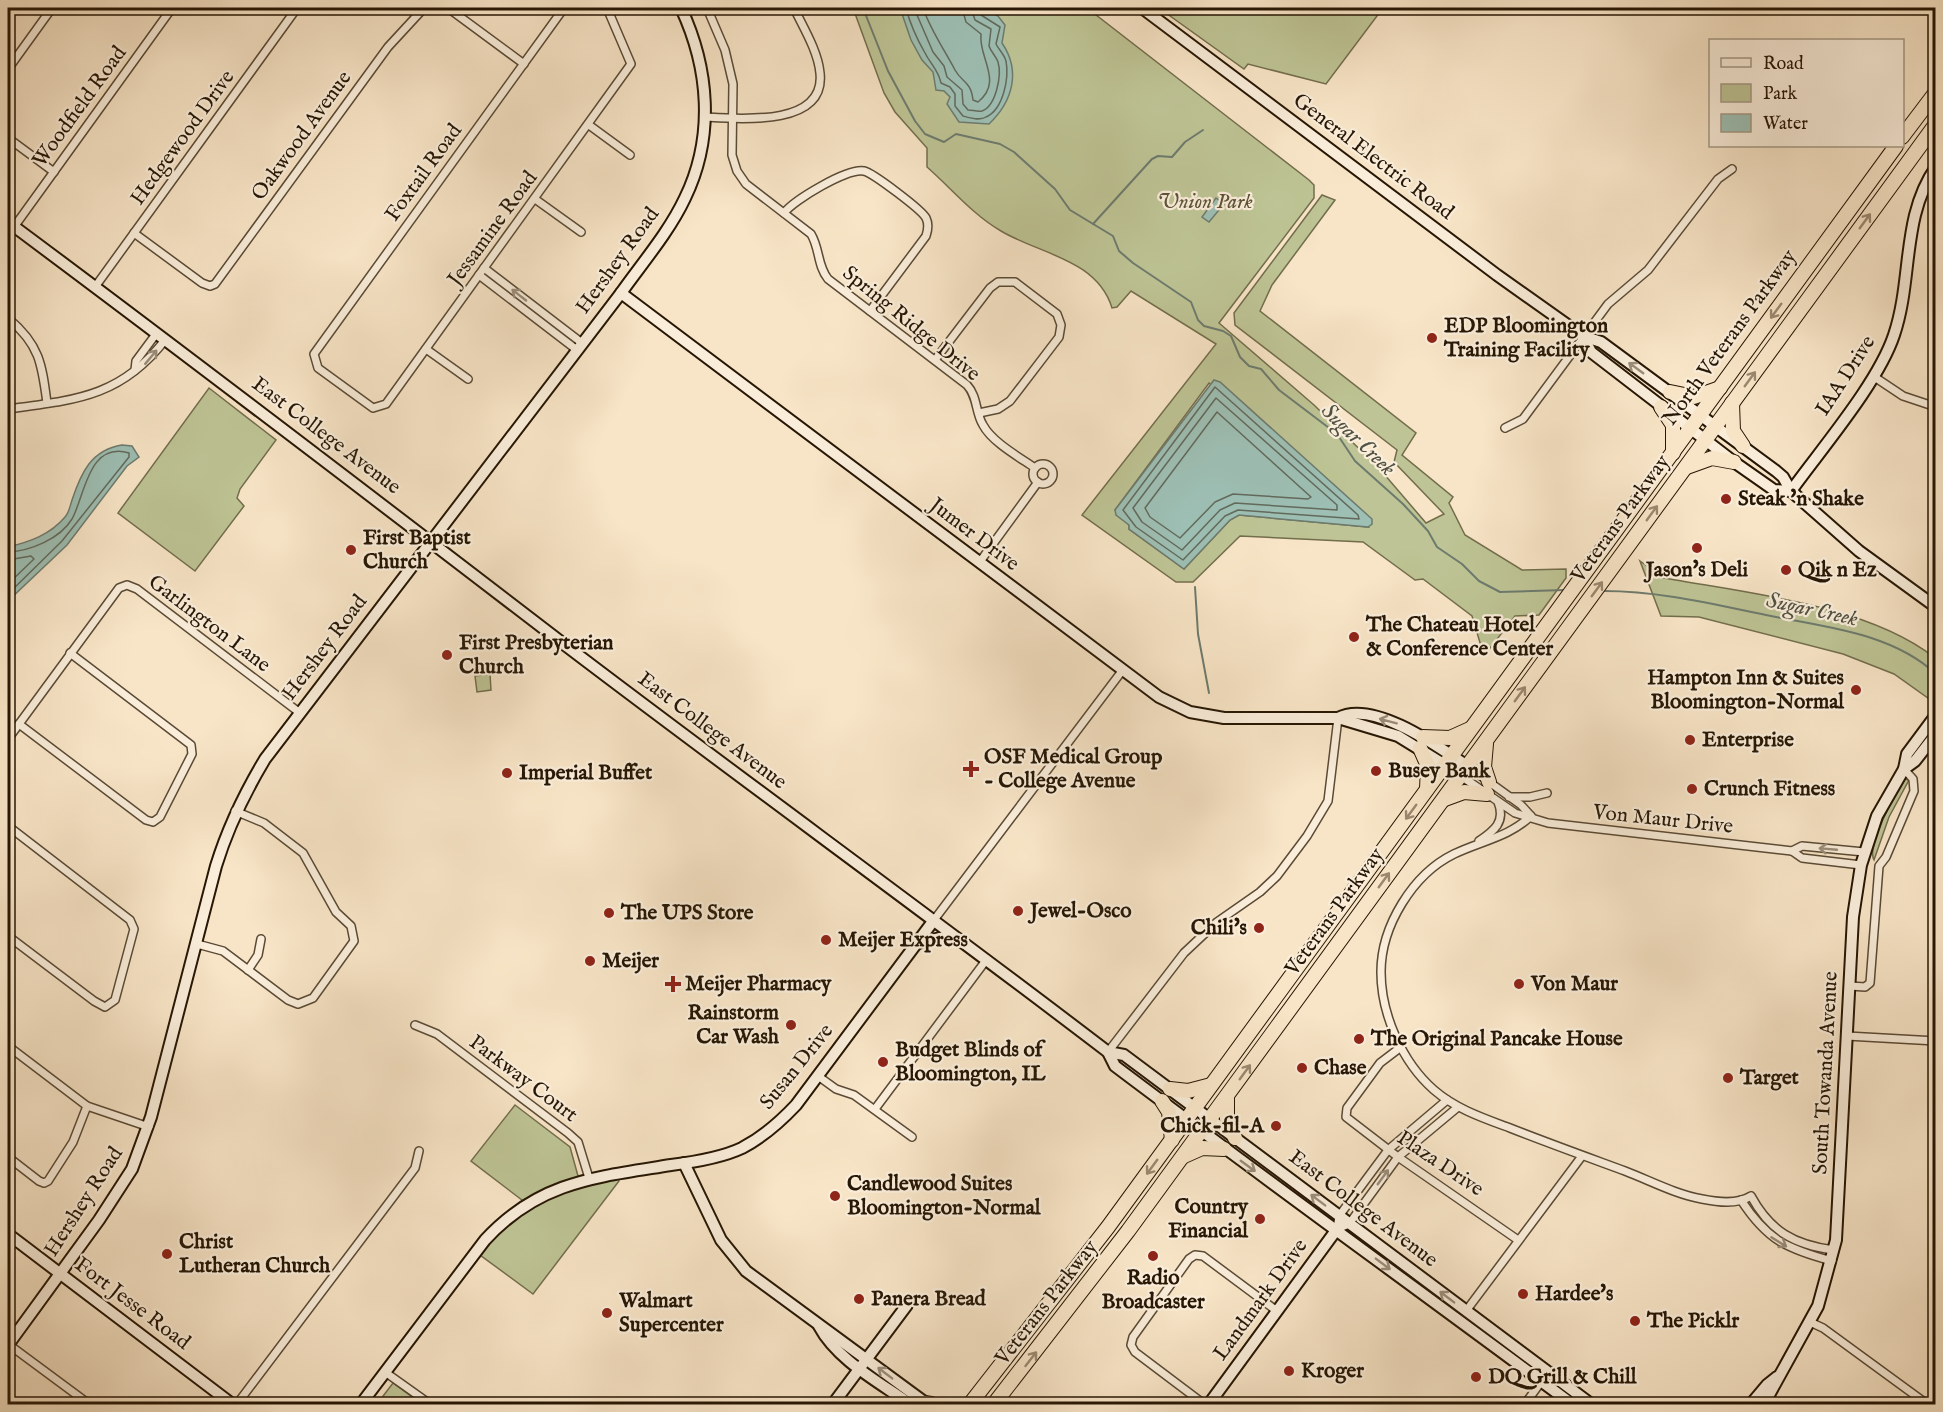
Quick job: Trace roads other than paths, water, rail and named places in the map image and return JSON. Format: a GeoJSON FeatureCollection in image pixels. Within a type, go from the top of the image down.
{"type":"FeatureCollection","features":[{"type":"Feature","properties":{"kind":"highway"},"geometry":{"type":"LineString","coordinates":[[1904,134],[1935,92]]}},
{"type":"Feature","properties":{"kind":"highway","name":"North Veterans Parkway"},"geometry":{"type":"LineString","coordinates":[[1705,441],[1935,124]]}},
{"type":"Feature","properties":{"kind":"highway","name":"North Veterans Parkway"},"geometry":{"type":"LineString","coordinates":[[1195,1107],[1895,147]]}},
{"type":"Feature","properties":{"kind":"highway"},"geometry":{"type":"LineString","coordinates":[[1670,392],[1694,397],[1720,388]]}},
{"type":"Feature","properties":{"kind":"highway"},"geometry":{"type":"LineString","coordinates":[[1732,402],[1733,431],[1743,446]]}},
{"type":"Feature","properties":{"kind":"highway"},"geometry":{"type":"LineString","coordinates":[[1661,407],[1672,425],[1673,453]]}},
{"type":"Feature","properties":{"kind":"highway","name":"Veterans Parkway"},"geometry":{"type":"LineString","coordinates":[[994,1404],[1077,1299],[1183,1157],[1705,441]]}},
{"type":"Feature","properties":{"kind":"highway"},"geometry":{"type":"LineString","coordinates":[[1685,467],[1712,458],[1734,462]]}},
{"type":"Feature","properties":{"kind":"highway"},"geometry":{"type":"LineString","coordinates":[[1426,791],[1428,766],[1422,742],[1448,739],[1472,728]]}},
{"type":"Feature","properties":{"kind":"highway"},"geometry":{"type":"LineString","coordinates":[[1443,800],[1464,792],[1488,788],[1484,767],[1486,741]]}},
{"type":"Feature","properties":{"kind":"highway"},"geometry":{"type":"LineString","coordinates":[[1170,1089],[1188,1091],[1211,1085]]}},
{"type":"Feature","properties":{"kind":"highway"},"geometry":{"type":"LineString","coordinates":[[1227,1097],[1227,1119],[1235,1138]]}},
{"type":"Feature","properties":{"kind":"highway"},"geometry":{"type":"LineString","coordinates":[[1162,1101],[1169,1112],[1172,1140]]}},
{"type":"Feature","properties":{"kind":"highway","name":"Veterans Parkway"},"geometry":{"type":"LineString","coordinates":[[973,1401],[1080,1265],[1195,1107]]}},
{"type":"Feature","properties":{"kind":"highway"},"geometry":{"type":"LineString","coordinates":[[1183,1157],[1202,1148],[1224,1149]]}},
{"type":"Feature","properties":{"kind":"highway"},"geometry":{"type":"LineString","coordinates":[[962,1404],[973,1401]]}},
{"type":"Feature","properties":{"kind":"main road","name":"Hershey Road"},"geometry":{"type":"LineString","coordinates":[[8,1344],[115,1197],[132,1169],[149,1127],[216,866],[235,811],[265,759],[621,293],[686,198],[699,155],[706,92],[699,52],[681,8]]}},
{"type":"Feature","properties":{"kind":"main road","name":"General Electric Road"},"geometry":{"type":"LineString","coordinates":[[1142,8],[1583,336],[1601,342],[1743,446],[1783,477],[1791,491],[1872,562],[1934,609]]}},
{"type":"Feature","properties":{"kind":"main road","name":"IAA Drive"},"geometry":{"type":"LineString","coordinates":[[1791,491],[1873,376],[1890,346],[1896,329],[1914,216],[1922,192],[1935,167]]}},
{"type":"Feature","properties":{"kind":"main road","name":"East College Avenue"},"geometry":{"type":"LineString","coordinates":[[11,224],[432,541],[571,650],[987,959],[1108,1052],[1115,1066],[1201,1132],[1337,1229],[1450,1316],[1572,1404]]}},
{"type":"Feature","properties":{"kind":"main road","name":"Jumer Drive"},"geometry":{"type":"LineString","coordinates":[[621,293],[1122,671],[1173,704],[1210,717],[1240,719],[1338,718],[1345,714],[1358,714],[1392,722],[1464,771]]}},
{"type":"Feature","properties":{"kind":"main road","name":"General Electric Road"},"geometry":{"type":"LineString","coordinates":[[1583,336],[1591,352],[1705,441],[1774,490],[1791,491]]}},
{"type":"Feature","properties":{"kind":"main road","name":"South Towanda Avenue"},"geometry":{"type":"LineString","coordinates":[[1764,1404],[1774,1390],[1778,1377],[1810,1322],[1833,1256],[1839,1210],[1854,901],[1862,859],[1877,816],[1904,769],[1907,754],[1935,715]]}},
{"type":"Feature","properties":{"kind":"main road","name":"South Towanda Avenue"},"geometry":{"type":"LineString","coordinates":[[1904,769],[1915,761],[1935,734]]}},
{"type":"Feature","properties":{"kind":"main road","name":"Susan Drive"},"geometry":{"type":"LineString","coordinates":[[361,1404],[475,1252],[504,1221],[537,1197],[589,1178],[726,1154],[757,1139],[784,1117],[818,1076],[934,920]]}},
{"type":"Feature","properties":{"kind":"main road"},"geometry":{"type":"LineString","coordinates":[[917,943],[945,937],[960,939]]}},
{"type":"Feature","properties":{"kind":"main road","name":"East College Avenue"},"geometry":{"type":"LineString","coordinates":[[1108,1052],[1124,1055],[1591,1404]]}},
{"type":"Feature","properties":{"kind":"main road"},"geometry":{"type":"LineString","coordinates":[[684,1163],[716,1231],[746,1271],[819,1326],[910,1404]]}},
{"type":"Feature","properties":{"kind":"main road","name":"Landmark Drive"},"geometry":{"type":"LineString","coordinates":[[1207,1404],[1337,1229]]}},
{"type":"Feature","properties":{"kind":"main road","name":"Fort Jesse Road"},"geometry":{"type":"LineString","coordinates":[[8,1234],[232,1404]]}},
{"type":"Feature","properties":{"kind":"main road"},"geometry":{"type":"LineString","coordinates":[[833,1404],[907,1305]]}},
{"type":"Feature","properties":{"kind":"main road"},"geometry":{"type":"LineString","coordinates":[[1450,1316],[1464,1315],[1495,1337],[1510,1344]]}},
{"type":"Feature","properties":{"kind":"main road"},"geometry":{"type":"LineString","coordinates":[[865,1364],[928,1404]]}},
{"type":"Feature","properties":{"kind":"main road","name":"South Towanda Avenue"},"geometry":{"type":"LineString","coordinates":[[1751,1404],[1767,1385],[1778,1377]]}},
{"type":"Feature","properties":{"kind":"street"},"geometry":{"type":"LineString","coordinates":[[8,69],[52,8]]}},
{"type":"Feature","properties":{"kind":"street","name":"Woodfield Road"},"geometry":{"type":"LineString","coordinates":[[11,224],[54,172],[172,8]]}},
{"type":"Feature","properties":{"kind":"street","name":"Oakwood Avenue"},"geometry":{"type":"LineString","coordinates":[[134,233],[202,283],[211,286],[228,267],[388,47],[424,8]]}},
{"type":"Feature","properties":{"kind":"street"},"geometry":{"type":"LineString","coordinates":[[448,8],[524,64]]}},
{"type":"Feature","properties":{"kind":"street","name":"Foxtail Road"},"geometry":{"type":"LineString","coordinates":[[378,409],[367,405],[318,368],[313,358],[316,351],[564,8]]}},
{"type":"Feature","properties":{"kind":"street","name":"Jessamine Road"},"geometry":{"type":"LineString","coordinates":[[378,409],[386,404],[631,64],[607,8]]}},
{"type":"Feature","properties":{"kind":"street","name":"Spring Ridge Drive"},"geometry":{"type":"LineString","coordinates":[[707,8],[730,66],[735,118],[732,155],[736,171],[746,184],[811,234],[817,245],[820,267],[828,279],[972,390],[988,433],[1035,468]]}},
{"type":"Feature","properties":{"kind":"street"},"geometry":{"type":"LineString","coordinates":[[705,117],[735,118],[792,113],[806,106],[816,93],[820,70],[794,8]]}},
{"type":"Feature","properties":{"kind":"street","name":"Hedgewood Drive"},"geometry":{"type":"LineString","coordinates":[[94,287],[293,9]]}},
{"type":"Feature","properties":{"kind":"street"},"geometry":{"type":"LineString","coordinates":[[589,125],[630,155]]}},
{"type":"Feature","properties":{"kind":"street"},"geometry":{"type":"LineString","coordinates":[[8,138],[54,172]]}},
{"type":"Feature","properties":{"kind":"street"},"geometry":{"type":"LineString","coordinates":[[1505,428],[1523,419],[1583,336],[1617,294],[1648,270],[1718,179],[1732,169]]}},
{"type":"Feature","properties":{"kind":"street"},"geometry":{"type":"LineString","coordinates":[[783,213],[796,199],[858,171],[869,173],[924,214],[928,225],[926,236],[870,311]]}},
{"type":"Feature","properties":{"kind":"street"},"geometry":{"type":"LineString","coordinates":[[535,199],[581,232]]}},
{"type":"Feature","properties":{"kind":"street"},"geometry":{"type":"LineString","coordinates":[[484,268],[540,311],[580,347]]}},
{"type":"Feature","properties":{"kind":"street"},"geometry":{"type":"LineString","coordinates":[[479,275],[535,318],[580,347]]}},
{"type":"Feature","properties":{"kind":"street"},"geometry":{"type":"LineString","coordinates":[[935,360],[990,288],[998,282],[1015,282],[1057,314],[1061,325],[1059,337],[1010,401],[998,409],[979,413]]}},
{"type":"Feature","properties":{"kind":"street"},"geometry":{"type":"LineString","coordinates":[[535,318],[540,311]]}},
{"type":"Feature","properties":{"kind":"street"},"geometry":{"type":"LineString","coordinates":[[9,319],[23,331],[38,354],[47,403]]}},
{"type":"Feature","properties":{"kind":"street"},"geometry":{"type":"LineString","coordinates":[[8,408],[102,392],[143,366],[161,337]]}},
{"type":"Feature","properties":{"kind":"street"},"geometry":{"type":"LineString","coordinates":[[426,348],[468,379]]}},
{"type":"Feature","properties":{"kind":"street"},"geometry":{"type":"LineString","coordinates":[[1873,376],[1903,396],[1935,407]]}},
{"type":"Feature","properties":{"kind":"street"},"geometry":{"type":"LineString","coordinates":[[1044,464],[1050,466],[1053,472],[1051,481],[1044,484],[1038,482],[1034,477],[1035,468],[1044,464]]}},
{"type":"Feature","properties":{"kind":"street"},"geometry":{"type":"LineString","coordinates":[[979,563],[1038,482]]}},
{"type":"Feature","properties":{"kind":"street","name":"Garlington Lane"},"geometry":{"type":"LineString","coordinates":[[70,653],[119,588],[126,585],[137,589],[300,712]]}},
{"type":"Feature","properties":{"kind":"street"},"geometry":{"type":"LineString","coordinates":[[8,739],[18,724],[70,653],[191,746],[192,754],[160,817],[153,822],[146,820],[18,724]]}},
{"type":"Feature","properties":{"kind":"street","name":"Susan Drive"},"geometry":{"type":"LineString","coordinates":[[934,920],[1122,671]]}},
{"type":"Feature","properties":{"kind":"street"},"geometry":{"type":"LineString","coordinates":[[1108,1052],[1184,953],[1217,922],[1260,892],[1308,836],[1328,801],[1338,718]]}},
{"type":"Feature","properties":{"kind":"street"},"geometry":{"type":"LineString","coordinates":[[1850,986],[1865,987],[1870,983],[1879,866],[1886,857],[1914,791],[1913,779],[1904,769]]}},
{"type":"Feature","properties":{"kind":"street","name":"Von Maur Drive"},"geometry":{"type":"LineString","coordinates":[[1464,771],[1488,788],[1509,797],[1531,816]]}},
{"type":"Feature","properties":{"kind":"street","name":"Von Maur Drive"},"geometry":{"type":"LineString","coordinates":[[1464,771],[1488,788],[1498,802],[1515,813],[1548,823],[1792,851],[1802,858],[1862,859]]}},
{"type":"Feature","properties":{"kind":"street"},"geometry":{"type":"LineString","coordinates":[[1509,797],[1530,797],[1546,793]]}},
{"type":"Feature","properties":{"kind":"street"},"geometry":{"type":"LineString","coordinates":[[1474,845],[1498,825],[1501,813],[1498,802]]}},
{"type":"Feature","properties":{"kind":"street"},"geometry":{"type":"LineString","coordinates":[[197,944],[223,951],[288,1000],[304,1004],[320,990],[352,946],[353,931],[336,912],[303,853],[264,824],[235,811]]}},
{"type":"Feature","properties":{"kind":"street"},"geometry":{"type":"LineString","coordinates":[[1531,816],[1519,828],[1450,856],[1422,876],[1402,904],[1390,930],[1382,958],[1382,982],[1390,1019],[1401,1047],[1420,1075],[1458,1107],[1682,1194],[1714,1201],[1741,1200],[1751,1196],[1761,1214],[1782,1234],[1833,1256]]}},
{"type":"Feature","properties":{"kind":"street"},"geometry":{"type":"LineString","coordinates":[[8,826],[130,920],[134,929],[115,1000],[105,1006],[94,1001],[8,936]]}},
{"type":"Feature","properties":{"kind":"street","name":"Von Maur Drive"},"geometry":{"type":"LineString","coordinates":[[1792,851],[1802,846],[1862,859]]}},
{"type":"Feature","properties":{"kind":"street"},"geometry":{"type":"LineString","coordinates":[[1862,859],[1879,866]]}},
{"type":"Feature","properties":{"kind":"street"},"geometry":{"type":"LineString","coordinates":[[248,970],[258,956],[261,939]]}},
{"type":"Feature","properties":{"kind":"street"},"geometry":{"type":"LineString","coordinates":[[875,1109],[987,959]]}},
{"type":"Feature","properties":{"kind":"street","name":"Parkway Court"},"geometry":{"type":"LineString","coordinates":[[415,1025],[437,1034],[568,1132],[578,1142],[589,1178]]}},
{"type":"Feature","properties":{"kind":"street"},"geometry":{"type":"LineString","coordinates":[[1847,1036],[1935,1041]]}},
{"type":"Feature","properties":{"kind":"street"},"geometry":{"type":"LineString","coordinates":[[8,1046],[87,1106],[149,1127]]}},
{"type":"Feature","properties":{"kind":"street","name":"Plaza Drive"},"geometry":{"type":"LineString","coordinates":[[1401,1047],[1380,1063],[1346,1114],[1348,1120],[1518,1240]]}},
{"type":"Feature","properties":{"kind":"street"},"geometry":{"type":"LineString","coordinates":[[818,1076],[836,1089],[854,1095],[912,1137]]}},
{"type":"Feature","properties":{"kind":"street"},"geometry":{"type":"LineString","coordinates":[[1339,1216],[1388,1150],[1447,1100]]}},
{"type":"Feature","properties":{"kind":"street"},"geometry":{"type":"LineString","coordinates":[[8,1157],[39,1181],[48,1181],[73,1142],[87,1106]]}},
{"type":"Feature","properties":{"kind":"street"},"geometry":{"type":"LineString","coordinates":[[1337,1229],[1349,1224],[1398,1157],[1458,1107]]}},
{"type":"Feature","properties":{"kind":"street"},"geometry":{"type":"LineString","coordinates":[[237,1404],[415,1168],[419,1150]]}},
{"type":"Feature","properties":{"kind":"street"},"geometry":{"type":"LineString","coordinates":[[1466,1311],[1582,1156]]}},
{"type":"Feature","properties":{"kind":"street"},"geometry":{"type":"LineString","coordinates":[[1741,1200],[1770,1237],[1797,1251],[1833,1256]]}},
{"type":"Feature","properties":{"kind":"street","name":"Landmark Drive"},"geometry":{"type":"LineString","coordinates":[[1337,1229],[1339,1216]]}},
{"type":"Feature","properties":{"kind":"street"},"geometry":{"type":"LineString","coordinates":[[1207,1404],[1135,1352],[1131,1345],[1139,1328],[1189,1259],[1196,1255],[1203,1256],[1277,1311]]}},
{"type":"Feature","properties":{"kind":"street"},"geometry":{"type":"LineString","coordinates":[[1810,1322],[1823,1328],[1928,1404]]}},
{"type":"Feature","properties":{"kind":"street"},"geometry":{"type":"LineString","coordinates":[[8,1344],[89,1404]]}},
{"type":"Feature","properties":{"kind":"street"},"geometry":{"type":"LineString","coordinates":[[385,1372],[430,1404]]}},
{"type":"Feature","properties":{"kind":"street"},"geometry":{"type":"LineString","coordinates":[[1525,1404],[1541,1382]]}},
{"type":"Feature","properties":{"kind":"street"},"geometry":{"type":"LineString","coordinates":[[1932,1404],[1935,1400]]}},
{"type":"Feature","properties":{"kind":"water"},"geometry":{"type":"Polygon","coordinates":[[[900,8],[982,8],[998,16],[1005,25],[1002,43],[1011,64],[1012,85],[1004,106],[989,124],[959,122],[947,104],[950,97],[944,91],[936,90],[933,72],[922,60],[911,40],[900,8]]]}},
{"type":"Feature","properties":{"kind":"water"},"geometry":{"type":"Polygon","coordinates":[[[1216,198],[1224,204],[1209,222],[1202,217],[1216,198]]]}},
{"type":"Feature","properties":{"kind":"water"},"geometry":{"type":"Polygon","coordinates":[[[1214,380],[1220,382],[1372,519],[1372,524],[1368,527],[1239,515],[1230,520],[1184,569],[1129,529],[1129,525],[1116,515],[1115,510],[1214,380]]]}},
{"type":"Feature","properties":{"kind":"water"},"geometry":{"type":"Polygon","coordinates":[[[122,445],[132,446],[139,457],[127,466],[67,545],[8,601],[8,547],[39,537],[53,529],[68,514],[79,481],[89,464],[102,452],[122,445]]]}},
{"type":"Feature","properties":{"kind":"waterway","name":"Sugar Creek"},"geometry":{"type":"LineString","coordinates":[[863,8],[888,71],[915,121],[925,134],[944,142],[956,134],[1000,144],[1014,152],[1055,189],[1070,210],[1113,236],[1119,251],[1133,263],[1191,302],[1198,320],[1204,326],[1223,331],[1231,336],[1240,357],[1249,366],[1261,369],[1279,390],[1337,434],[1355,461],[1403,504],[1428,531],[1437,547],[1462,564],[1479,581],[1500,592],[1565,590]]}},
{"type":"Feature","properties":{"kind":"waterway"},"geometry":{"type":"LineString","coordinates":[[1755,8],[1764,12]]}},
{"type":"Feature","properties":{"kind":"waterway"},"geometry":{"type":"LineString","coordinates":[[1093,224],[1152,159],[1158,156],[1172,157],[1185,142],[1203,130]]}},
{"type":"Feature","properties":{"kind":"waterway"},"geometry":{"type":"LineString","coordinates":[[1195,587],[1198,634],[1209,693]]}},
{"type":"Feature","properties":{"kind":"waterway","name":"Sugar Creek"},"geometry":{"type":"LineString","coordinates":[[1604,591],[1645,593],[1685,599],[1855,633],[1898,649],[1918,660],[1936,674]]}},
{"type":"Feature","properties":{"kind":"place","name":"EDP Bloomington Training Facility"},"geometry":{"type":"Point","coordinates":[1432,338]}},
{"type":"Feature","properties":{"kind":"place","name":"Steak 'n Shake"},"geometry":{"type":"Point","coordinates":[1726,499]}},
{"type":"Feature","properties":{"kind":"place","name":"Jason's Deli"},"geometry":{"type":"Point","coordinates":[1697,548]}},
{"type":"Feature","properties":{"kind":"place","name":"First Baptist Church"},"geometry":{"type":"Point","coordinates":[351,550]}},
{"type":"Feature","properties":{"kind":"place","name":"Qik n Ez"},"geometry":{"type":"Point","coordinates":[1786,570]}},
{"type":"Feature","properties":{"kind":"place","name":"The Chateau Hotel & Conference Center"},"geometry":{"type":"Point","coordinates":[1354,637]}},
{"type":"Feature","properties":{"kind":"place","name":"First Presbyterian Church"},"geometry":{"type":"Point","coordinates":[447,655]}},
{"type":"Feature","properties":{"kind":"place","name":"Hampton Inn & Suites Bloomington-Normal"},"geometry":{"type":"Point","coordinates":[1856,690]}},
{"type":"Feature","properties":{"kind":"place","name":"Enterprise"},"geometry":{"type":"Point","coordinates":[1690,740]}},
{"type":"Feature","properties":{"kind":"place","name":"OSF Medical Group - College Avenue"},"geometry":{"type":"Point","coordinates":[971,769]}},
{"type":"Feature","properties":{"kind":"place","name":"Busey Bank"},"geometry":{"type":"Point","coordinates":[1376,771]}},
{"type":"Feature","properties":{"kind":"place","name":"Imperial Buffet"},"geometry":{"type":"Point","coordinates":[507,773]}},
{"type":"Feature","properties":{"kind":"place","name":"Crunch Fitness"},"geometry":{"type":"Point","coordinates":[1692,789]}},
{"type":"Feature","properties":{"kind":"place","name":"Jewel-Osco"},"geometry":{"type":"Point","coordinates":[1018,911]}},
{"type":"Feature","properties":{"kind":"place","name":"The UPS Store"},"geometry":{"type":"Point","coordinates":[609,913]}},
{"type":"Feature","properties":{"kind":"place","name":"Chili's"},"geometry":{"type":"Point","coordinates":[1259,928]}},
{"type":"Feature","properties":{"kind":"place","name":"Meijer Express"},"geometry":{"type":"Point","coordinates":[826,940]}},
{"type":"Feature","properties":{"kind":"place","name":"Meijer"},"geometry":{"type":"Point","coordinates":[590,961]}},
{"type":"Feature","properties":{"kind":"place","name":"Meijer Pharmacy"},"geometry":{"type":"Point","coordinates":[673,984]}},
{"type":"Feature","properties":{"kind":"place","name":"Von Maur"},"geometry":{"type":"Point","coordinates":[1519,984]}},
{"type":"Feature","properties":{"kind":"place","name":"Rainstorm Car Wash"},"geometry":{"type":"Point","coordinates":[791,1025]}},
{"type":"Feature","properties":{"kind":"place","name":"The Original Pancake House"},"geometry":{"type":"Point","coordinates":[1359,1039]}},
{"type":"Feature","properties":{"kind":"place","name":"Budget Blinds of Bloomington, IL"},"geometry":{"type":"Point","coordinates":[883,1062]}},
{"type":"Feature","properties":{"kind":"place","name":"Chase"},"geometry":{"type":"Point","coordinates":[1302,1068]}},
{"type":"Feature","properties":{"kind":"place","name":"Target"},"geometry":{"type":"Point","coordinates":[1728,1078]}},
{"type":"Feature","properties":{"kind":"place","name":"Chick-fil-A"},"geometry":{"type":"Point","coordinates":[1276,1126]}},
{"type":"Feature","properties":{"kind":"place","name":"Candlewood Suites Bloomington-Normal"},"geometry":{"type":"Point","coordinates":[835,1196]}},
{"type":"Feature","properties":{"kind":"place","name":"Country Financial"},"geometry":{"type":"Point","coordinates":[1260,1219]}},
{"type":"Feature","properties":{"kind":"place","name":"Christ Lutheran Church"},"geometry":{"type":"Point","coordinates":[167,1254]}},
{"type":"Feature","properties":{"kind":"place","name":"Radio Broadcaster"},"geometry":{"type":"Point","coordinates":[1153,1256]}},
{"type":"Feature","properties":{"kind":"place","name":"Hardee's"},"geometry":{"type":"Point","coordinates":[1523,1294]}},
{"type":"Feature","properties":{"kind":"place","name":"Panera Bread"},"geometry":{"type":"Point","coordinates":[859,1299]}},
{"type":"Feature","properties":{"kind":"place","name":"Walmart Supercenter"},"geometry":{"type":"Point","coordinates":[607,1313]}},
{"type":"Feature","properties":{"kind":"place","name":"The Picklr"},"geometry":{"type":"Point","coordinates":[1635,1321]}},
{"type":"Feature","properties":{"kind":"place","name":"Kroger"},"geometry":{"type":"Point","coordinates":[1289,1371]}},
{"type":"Feature","properties":{"kind":"place","name":"DQ Grill & Chill"},"geometry":{"type":"Point","coordinates":[1476,1377]}},
{"type":"Feature","properties":{"kind":"park label","name":"Union Park"},"geometry":{"type":"Point","coordinates":[1205,202]}}]}
